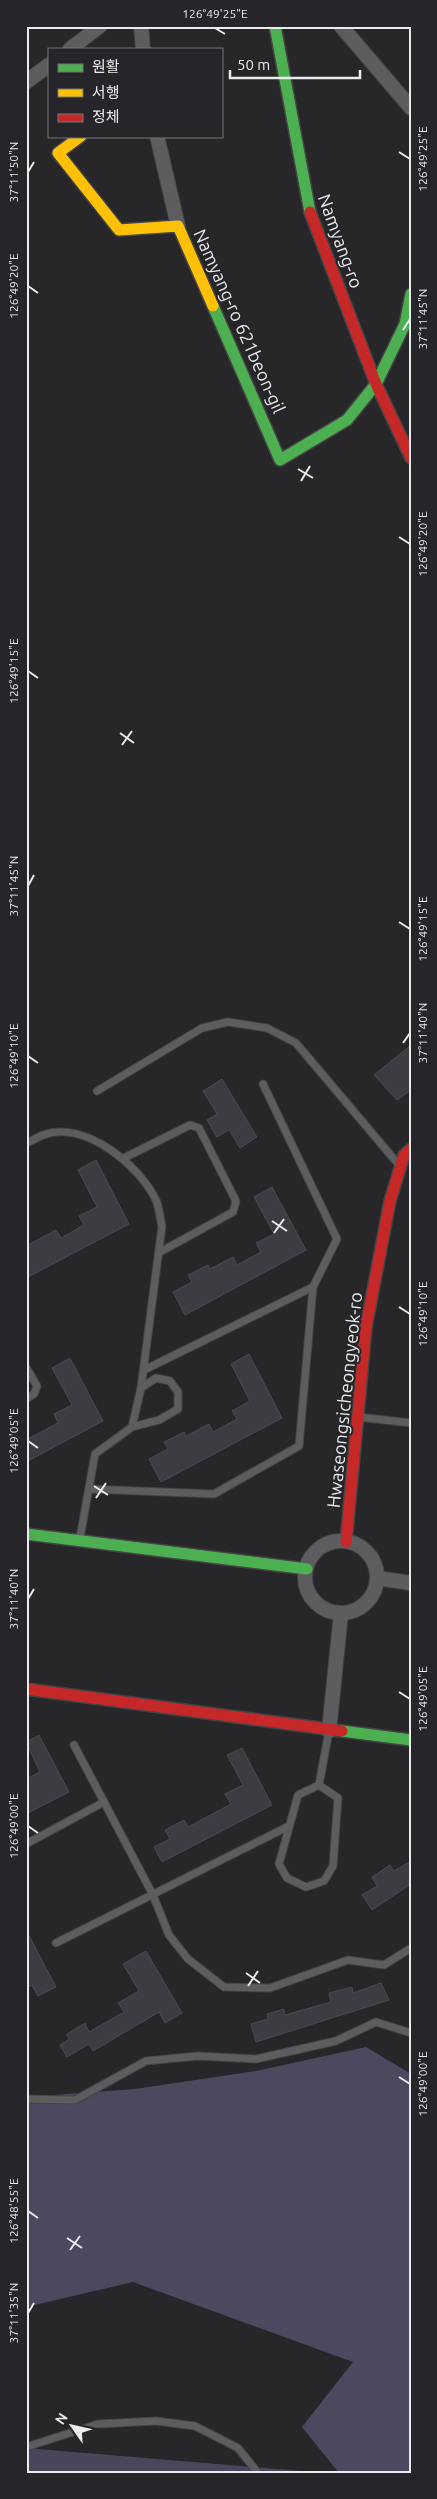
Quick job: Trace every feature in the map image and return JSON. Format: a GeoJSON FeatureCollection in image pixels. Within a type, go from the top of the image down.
{"type":"FeatureCollection","features":[{"type":"Feature","properties":{"kind":"street"},"geometry":{"type":"LineString","coordinates":[[71,48],[100,26]]}},
{"type":"Feature","properties":{"kind":"street"},"geometry":{"type":"LineString","coordinates":[[141,26],[143,48]]}},
{"type":"Feature","properties":{"kind":"street","name":"Namyang-ro"},"geometry":{"type":"LineString","coordinates":[[275,26],[307,204],[376,384],[411,458]]}},
{"type":"Feature","properties":{"kind":"street"},"geometry":{"type":"LineString","coordinates":[[341,26],[411,108]]}},
{"type":"Feature","properties":{"kind":"street"},"geometry":{"type":"LineString","coordinates":[[26,82],[48,65]]}},
{"type":"Feature","properties":{"kind":"street","name":"Namyang-ro 621beon-gil"},"geometry":{"type":"LineString","coordinates":[[78,138],[58,153],[119,230],[178,226],[280,460],[347,420],[376,384]]}},
{"type":"Feature","properties":{"kind":"street"},"geometry":{"type":"LineString","coordinates":[[157,138],[178,226]]}},
{"type":"Feature","properties":{"kind":"street"},"geometry":{"type":"LineString","coordinates":[[376,384],[405,324],[411,294]]}},
{"type":"Feature","properties":{"kind":"street","name":"Hwaseongsicheongyeok-ro"},"geometry":{"type":"LineString","coordinates":[[346,1542],[366,1326],[390,1201],[404,1155],[411,1149]]}},
{"type":"Feature","properties":{"kind":"street"},"geometry":{"type":"LineString","coordinates":[[26,1534],[307,1569]]}},
{"type":"Feature","properties":{"kind":"street"},"geometry":{"type":"LineString","coordinates":[[346,1542],[365,1550],[373,1559],[377,1578],[373,1594],[366,1603],[356,1610],[333,1612],[316,1602],[308,1588],[307,1569],[312,1557],[324,1546],[331,1543],[346,1542]]}},
{"type":"Feature","properties":{"kind":"street"},"geometry":{"type":"LineString","coordinates":[[377,1578],[411,1583]]}},
{"type":"Feature","properties":{"kind":"street"},"geometry":{"type":"LineString","coordinates":[[329,1731],[341,1612]]}},
{"type":"Feature","properties":{"kind":"street"},"geometry":{"type":"LineString","coordinates":[[26,1689],[329,1731],[411,1740]]}},
{"type":"Feature","properties":{"kind":"lane"},"geometry":{"type":"LineString","coordinates":[[97,1091],[202,1028],[228,1022],[267,1028],[296,1043],[401,1167]]}},
{"type":"Feature","properties":{"kind":"lane"},"geometry":{"type":"LineString","coordinates":[[89,1489],[214,1494],[299,1446],[313,1287],[337,1239],[263,1084]]}},
{"type":"Feature","properties":{"kind":"lane"},"geometry":{"type":"LineString","coordinates":[[124,1158],[190,1125],[199,1128],[236,1201],[233,1212],[160,1252]]}},
{"type":"Feature","properties":{"kind":"lane"},"geometry":{"type":"LineString","coordinates":[[26,1143],[44,1134],[65,1133],[93,1139],[124,1158],[143,1178],[156,1201],[162,1226],[160,1252],[144,1370],[132,1427]]}},
{"type":"Feature","properties":{"kind":"lane"},"geometry":{"type":"LineString","coordinates":[[144,1370],[313,1287]]}},
{"type":"Feature","properties":{"kind":"lane"},"geometry":{"type":"LineString","coordinates":[[26,1367],[37,1386],[34,1394],[26,1398]]}},
{"type":"Feature","properties":{"kind":"lane"},"geometry":{"type":"LineString","coordinates":[[80,1541],[95,1454],[132,1427],[158,1420],[178,1409],[178,1392],[170,1381],[156,1378],[141,1388]]}},
{"type":"Feature","properties":{"kind":"lane"},"geometry":{"type":"LineString","coordinates":[[358,1416],[411,1422]]}},
{"type":"Feature","properties":{"kind":"lane"},"geometry":{"type":"LineString","coordinates":[[319,1785],[329,1731]]}},
{"type":"Feature","properties":{"kind":"lane"},"geometry":{"type":"LineString","coordinates":[[74,1745],[153,1895],[169,1935],[188,1959],[224,1987],[270,1988],[348,1960],[384,1965],[411,1948]]}},
{"type":"Feature","properties":{"kind":"lane"},"geometry":{"type":"LineString","coordinates":[[319,1785],[338,1798],[333,1866],[324,1881],[306,1887],[287,1878],[279,1864],[298,1795],[319,1785]]}},
{"type":"Feature","properties":{"kind":"lane"},"geometry":{"type":"LineString","coordinates":[[26,1844],[104,1802]]}},
{"type":"Feature","properties":{"kind":"lane"},"geometry":{"type":"LineString","coordinates":[[56,1943],[289,1826]]}},
{"type":"Feature","properties":{"kind":"lane"},"geometry":{"type":"LineString","coordinates":[[26,2099],[75,2100],[146,2061],[198,2056],[256,2059],[336,2041],[376,2022],[411,2033]]}},
{"type":"Feature","properties":{"kind":"lane"},"geometry":{"type":"LineString","coordinates":[[26,2447],[98,2424],[156,2421],[196,2426],[238,2448],[258,2473]]}},
{"type":"Feature","properties":{"kind":"shaded area"},"geometry":{"type":"Polygon","coordinates":[[[366,2047],[411,2074],[411,2473],[339,2473],[302,2427],[353,2362],[133,2282],[26,2307],[26,2097],[135,2089],[256,2071],[366,2047]]]}},
{"type":"Feature","properties":{"kind":"shaded area"},"geometry":{"type":"Polygon","coordinates":[[[26,2448],[301,2471],[26,2473],[26,2448]]]}},
{"type":"Feature","properties":{"kind":"building"},"geometry":{"type":"Polygon","coordinates":[[[411,1045],[411,1090],[397,1100],[374,1075],[411,1045]]]}},
{"type":"Feature","properties":{"kind":"building"},"geometry":{"type":"Polygon","coordinates":[[[222,1079],[257,1137],[240,1148],[229,1130],[217,1137],[207,1120],[217,1114],[203,1091],[222,1079]]]}},
{"type":"Feature","properties":{"kind":"building"},"geometry":{"type":"Polygon","coordinates":[[[96,1160],[129,1224],[26,1278],[26,1246],[56,1230],[61,1238],[84,1225],[79,1216],[97,1207],[78,1170],[96,1160]]]}},
{"type":"Feature","properties":{"kind":"building"},"geometry":{"type":"Polygon","coordinates":[[[272,1187],[306,1250],[185,1315],[173,1292],[192,1282],[188,1275],[208,1265],[210,1269],[233,1257],[237,1265],[261,1252],[256,1243],[274,1234],[254,1197],[272,1187]]]}},
{"type":"Feature","properties":{"kind":"building"},"geometry":{"type":"Polygon","coordinates":[[[249,1354],[282,1418],[161,1482],[149,1459],[168,1449],[164,1442],[184,1432],[186,1436],[209,1424],[213,1432],[237,1419],[232,1411],[250,1401],[231,1364],[249,1354]]]}},
{"type":"Feature","properties":{"kind":"building"},"geometry":{"type":"Polygon","coordinates":[[[70,1358],[103,1421],[26,1462],[26,1440],[58,1423],[54,1414],[72,1405],[52,1368],[70,1358]]]}},
{"type":"Feature","properties":{"kind":"building"},"geometry":{"type":"Polygon","coordinates":[[[39,1735],[69,1792],[26,1814],[26,1779],[40,1772],[26,1742],[39,1735]]]}},
{"type":"Feature","properties":{"kind":"building"},"geometry":{"type":"Polygon","coordinates":[[[242,1748],[272,1805],[162,1862],[154,1847],[170,1839],[165,1830],[184,1820],[188,1827],[231,1804],[225,1794],[243,1785],[227,1755],[242,1748]]]}},
{"type":"Feature","properties":{"kind":"building"},"geometry":{"type":"Polygon","coordinates":[[[411,1861],[411,1884],[372,1910],[362,1895],[377,1886],[372,1877],[390,1865],[394,1871],[411,1861]]]}},
{"type":"Feature","properties":{"kind":"building"},"geometry":{"type":"Polygon","coordinates":[[[26,1930],[56,1987],[38,1996],[32,1985],[26,1988],[26,1930]]]}},
{"type":"Feature","properties":{"kind":"building"},"geometry":{"type":"Polygon","coordinates":[[[146,1951],[182,2013],[165,2023],[159,2012],[93,2051],[89,2044],[67,2057],[60,2045],[69,2039],[67,2034],[85,2023],[89,2032],[124,2012],[118,2003],[139,1991],[123,1964],[146,1951]]]}},
{"type":"Feature","properties":{"kind":"building"},"geometry":{"type":"Polygon","coordinates":[[[381,1983],[389,2000],[256,2042],[251,2024],[268,2019],[267,2014],[284,2009],[285,2015],[331,2002],[329,1993],[352,1987],[353,1993],[381,1983]]]}},
{"type":"Feature","properties":{"kind":"traffic: fast"},"geometry":{"type":"LineString","coordinates":[[275,26],[310,212]]}},
{"type":"Feature","properties":{"kind":"traffic: fast"},"geometry":{"type":"LineString","coordinates":[[213,306],[280,460],[347,420],[376,384],[405,324],[411,294]]}},
{"type":"Feature","properties":{"kind":"traffic: fast"},"geometry":{"type":"LineString","coordinates":[[26,1534],[307,1569]]}},
{"type":"Feature","properties":{"kind":"traffic: fast"},"geometry":{"type":"LineString","coordinates":[[342,1731],[411,1740]]}},
{"type":"Feature","properties":{"kind":"traffic: slow"},"geometry":{"type":"LineString","coordinates":[[78,138],[58,153],[119,230],[178,226],[213,306]]}},
{"type":"Feature","properties":{"kind":"traffic: jam"},"geometry":{"type":"LineString","coordinates":[[310,212],[376,384],[411,458]]}},
{"type":"Feature","properties":{"kind":"traffic: jam"},"geometry":{"type":"LineString","coordinates":[[346,1542],[366,1327],[390,1201],[404,1155],[411,1149]]}},
{"type":"Feature","properties":{"kind":"traffic: jam"},"geometry":{"type":"LineString","coordinates":[[26,1689],[342,1731]]}}]}
